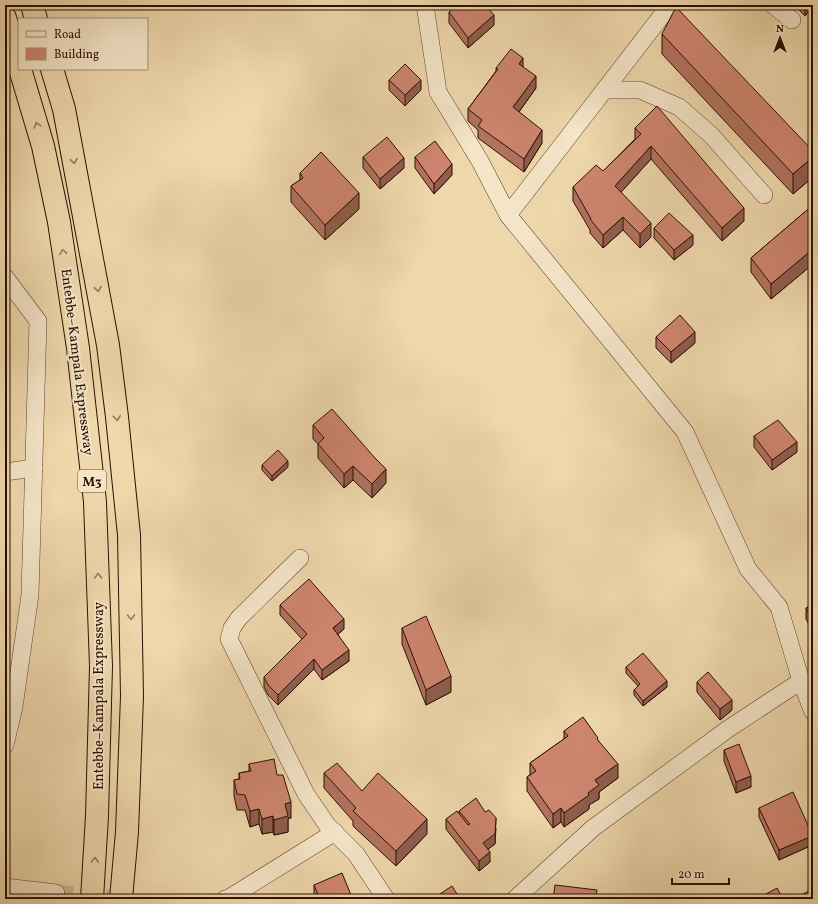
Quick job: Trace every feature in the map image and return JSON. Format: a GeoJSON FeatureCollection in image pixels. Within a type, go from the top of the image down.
{"type":"FeatureCollection","features":[{"type":"Feature","properties":{"kind":"highway"},"geometry":{"type":"LineString","coordinates":[[32,5],[36,18]]}},
{"type":"Feature","properties":{"kind":"highway"},"geometry":{"type":"LineString","coordinates":[[5,18],[18,61]]}},
{"type":"Feature","properties":{"kind":"highway","name":"Entebbe–Kampala Expressway"},"geometry":{"type":"LineString","coordinates":[[20,70],[44,146],[59,222],[78,348],[95,502],[101,666],[97,816],[92,899]]}},
{"type":"Feature","properties":{"kind":"highway","name":"Entebbe–Kampala Expressway"},"geometry":{"type":"LineString","coordinates":[[52,70],[64,109],[108,345],[129,535],[132,696],[127,832],[121,899]]}},
{"type":"Feature","properties":{"kind":"street"},"geometry":{"type":"LineString","coordinates":[[425,5],[438,92],[480,161],[508,215],[685,432],[748,569],[779,607],[801,681],[813,712]]}},
{"type":"Feature","properties":{"kind":"street"},"geometry":{"type":"LineString","coordinates":[[508,215],[670,5]]}},
{"type":"Feature","properties":{"kind":"street"},"geometry":{"type":"LineString","coordinates":[[773,5],[792,20]]}},
{"type":"Feature","properties":{"kind":"street"},"geometry":{"type":"LineString","coordinates":[[605,90],[640,90],[679,107],[710,135],[764,195]]}},
{"type":"Feature","properties":{"kind":"street"},"geometry":{"type":"LineString","coordinates":[[5,277],[38,321],[30,595],[14,707],[5,745]]}},
{"type":"Feature","properties":{"kind":"street"},"geometry":{"type":"LineString","coordinates":[[5,472],[34,468]]}},
{"type":"Feature","properties":{"kind":"street"},"geometry":{"type":"LineString","coordinates":[[300,558],[239,618],[232,628],[229,639],[306,794],[327,825],[356,854],[386,899]]}},
{"type":"Feature","properties":{"kind":"street"},"geometry":{"type":"LineString","coordinates":[[515,899],[592,828],[728,729],[801,681]]}},
{"type":"Feature","properties":{"kind":"street"},"geometry":{"type":"LineString","coordinates":[[225,899],[229,898],[335,832]]}},
{"type":"Feature","properties":{"kind":"street"},"geometry":{"type":"LineString","coordinates":[[5,887],[56,893]]}},
{"type":"Feature","properties":{"kind":"building"},"geometry":{"type":"Polygon","coordinates":[[[458,5],[485,5],[494,15],[468,38],[449,12],[458,5]]]}},
{"type":"Feature","properties":{"kind":"building"},"geometry":{"type":"Polygon","coordinates":[[[676,7],[813,151],[813,157],[793,174],[662,34],[676,7]]]}},
{"type":"Feature","properties":{"kind":"building"},"geometry":{"type":"Polygon","coordinates":[[[511,49],[523,58],[519,64],[536,76],[513,107],[542,130],[524,159],[478,126],[482,120],[468,109],[511,49]]]}},
{"type":"Feature","properties":{"kind":"building"},"geometry":{"type":"Polygon","coordinates":[[[405,64],[421,80],[405,95],[389,80],[405,64]]]}},
{"type":"Feature","properties":{"kind":"building"},"geometry":{"type":"Polygon","coordinates":[[[657,106],[744,208],[722,228],[651,146],[615,186],[651,223],[640,234],[623,217],[603,235],[590,219],[573,187],[596,165],[603,171],[641,134],[635,128],[657,106]]]}},
{"type":"Feature","properties":{"kind":"building"},"geometry":{"type":"Polygon","coordinates":[[[387,137],[404,158],[380,179],[363,157],[387,137]]]}},
{"type":"Feature","properties":{"kind":"building"},"geometry":{"type":"Polygon","coordinates":[[[435,141],[452,164],[434,184],[415,157],[435,141]]]}},
{"type":"Feature","properties":{"kind":"building"},"geometry":{"type":"Polygon","coordinates":[[[321,152],[359,193],[325,225],[291,186],[303,178],[300,173],[321,152]]]}},
{"type":"Feature","properties":{"kind":"building"},"geometry":{"type":"Polygon","coordinates":[[[813,205],[813,249],[771,284],[751,258],[813,205]]]}},
{"type":"Feature","properties":{"kind":"building"},"geometry":{"type":"Polygon","coordinates":[[[669,213],[693,235],[674,250],[654,228],[669,213]]]}},
{"type":"Feature","properties":{"kind":"building"},"geometry":{"type":"Polygon","coordinates":[[[813,288],[813,297],[809,291],[813,288]]]}},
{"type":"Feature","properties":{"kind":"building"},"geometry":{"type":"Polygon","coordinates":[[[680,315],[695,332],[671,352],[656,337],[680,315]]]}},
{"type":"Feature","properties":{"kind":"building"},"geometry":{"type":"Polygon","coordinates":[[[332,409],[386,469],[372,484],[353,466],[344,474],[318,444],[324,438],[313,425],[332,409]]]}},
{"type":"Feature","properties":{"kind":"building"},"geometry":{"type":"Polygon","coordinates":[[[778,420],[797,442],[772,460],[754,436],[778,420]]]}},
{"type":"Feature","properties":{"kind":"building"},"geometry":{"type":"Polygon","coordinates":[[[278,450],[288,461],[272,476],[262,465],[278,450]]]}},
{"type":"Feature","properties":{"kind":"building"},"geometry":{"type":"Polygon","coordinates":[[[309,579],[344,619],[333,628],[349,650],[322,670],[314,659],[278,695],[268,685],[264,677],[307,634],[280,605],[309,579]]]}},
{"type":"Feature","properties":{"kind":"building"},"geometry":{"type":"Polygon","coordinates":[[[813,605],[813,621],[806,608],[813,605]]]}},
{"type":"Feature","properties":{"kind":"building"},"geometry":{"type":"Polygon","coordinates":[[[426,616],[451,676],[426,690],[402,628],[426,616]]]}},
{"type":"Feature","properties":{"kind":"building"},"geometry":{"type":"Polygon","coordinates":[[[643,653],[667,681],[643,701],[634,690],[640,684],[626,667],[643,653]]]}},
{"type":"Feature","properties":{"kind":"building"},"geometry":{"type":"Polygon","coordinates":[[[708,672],[732,700],[720,709],[697,682],[708,672]]]}},
{"type":"Feature","properties":{"kind":"building"},"geometry":{"type":"Polygon","coordinates":[[[583,717],[598,738],[597,739],[618,764],[595,780],[599,785],[588,793],[589,795],[564,813],[561,808],[553,814],[527,777],[536,771],[530,763],[568,736],[564,731],[583,717]]]}},
{"type":"Feature","properties":{"kind":"building"},"geometry":{"type":"Polygon","coordinates":[[[739,744],[751,776],[736,782],[724,750],[739,744]]]}},
{"type":"Feature","properties":{"kind":"building"},"geometry":{"type":"Polygon","coordinates":[[[274,759],[277,775],[283,775],[291,802],[285,804],[288,816],[274,820],[273,816],[262,819],[259,809],[250,811],[245,795],[237,794],[234,780],[240,779],[239,773],[251,771],[249,764],[274,759]]]}},
{"type":"Feature","properties":{"kind":"building"},"geometry":{"type":"Polygon","coordinates":[[[337,763],[362,791],[378,773],[427,819],[396,851],[353,811],[356,808],[324,773],[337,763]]]}},
{"type":"Feature","properties":{"kind":"building"},"geometry":{"type":"Polygon","coordinates":[[[793,792],[812,834],[809,835],[810,837],[779,850],[759,808],[793,792]]]}},
{"type":"Feature","properties":{"kind":"building"},"geometry":{"type":"Polygon","coordinates":[[[476,798],[485,812],[489,810],[496,818],[495,834],[483,843],[490,852],[479,861],[446,819],[457,811],[468,825],[470,824],[459,811],[476,798]]]}},
{"type":"Feature","properties":{"kind":"building"},"geometry":{"type":"Polygon","coordinates":[[[342,873],[351,895],[341,899],[320,899],[314,885],[342,873]]]}},
{"type":"Feature","properties":{"kind":"building"},"geometry":{"type":"Polygon","coordinates":[[[555,885],[597,890],[596,899],[553,899],[555,885]]]}},
{"type":"Feature","properties":{"kind":"building"},"geometry":{"type":"Polygon","coordinates":[[[452,886],[460,899],[434,898],[452,886]]]}},
{"type":"Feature","properties":{"kind":"building"},"geometry":{"type":"Polygon","coordinates":[[[777,888],[783,899],[757,899],[777,888]]]}},
{"type":"Feature","properties":{"kind":"building"},"geometry":{"type":"Polygon","coordinates":[[[813,889],[813,899],[793,899],[813,889]]]}},
{"type":"Feature","properties":{"kind":"tunnel"},"geometry":{"type":"LineString","coordinates":[[56,893],[115,899]]}}]}
